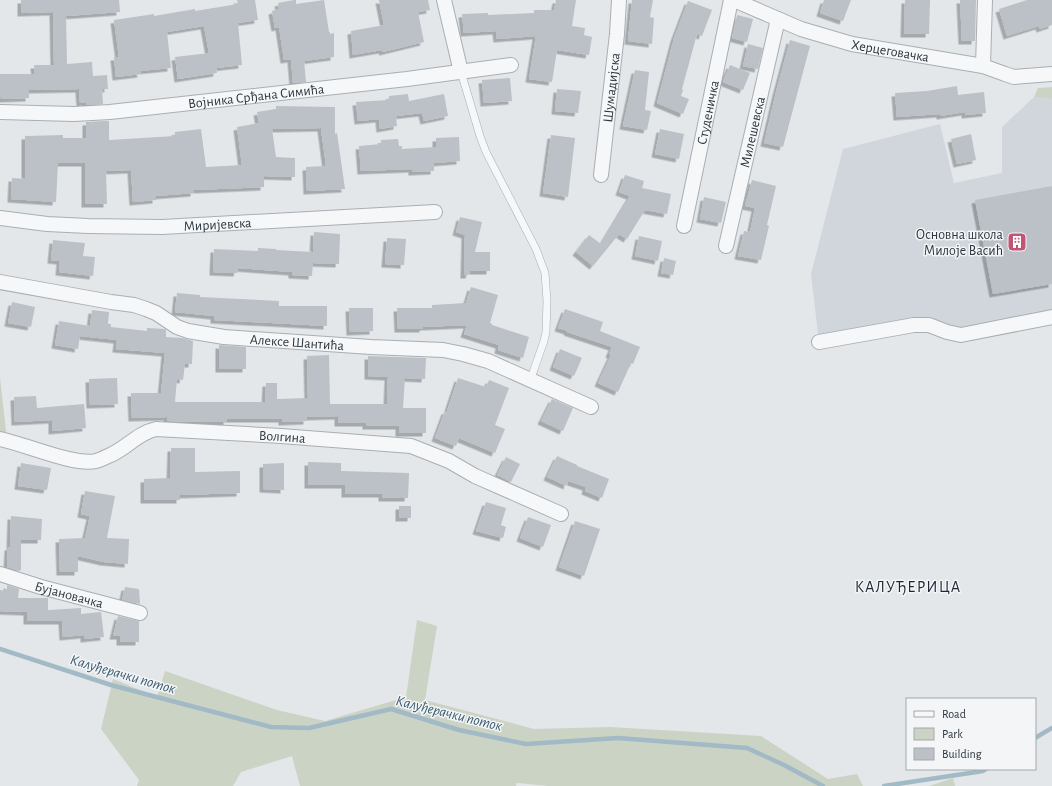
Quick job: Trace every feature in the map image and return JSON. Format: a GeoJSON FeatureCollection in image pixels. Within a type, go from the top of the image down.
{"type":"FeatureCollection","features":[{"type":"Feature","properties":{"kind":"street"},"geometry":{"type":"LineString","coordinates":[[444,0],[461,72]]}},
{"type":"Feature","properties":{"kind":"street","name":"Шумадијска"},"geometry":{"type":"LineString","coordinates":[[601,174],[617,34],[619,0]]}},
{"type":"Feature","properties":{"kind":"street","name":"Херцеговачка"},"geometry":{"type":"LineString","coordinates":[[732,0],[778,18],[801,29],[852,44],[983,66],[1014,76],[1052,74]]}},
{"type":"Feature","properties":{"kind":"street","name":"Студеничка"},"geometry":{"type":"LineString","coordinates":[[684,226],[732,0]]}},
{"type":"Feature","properties":{"kind":"street"},"geometry":{"type":"LineString","coordinates":[[983,66],[985,0]]}},
{"type":"Feature","properties":{"kind":"street","name":"Милешевска"},"geometry":{"type":"LineString","coordinates":[[726,246],[778,18]]}},
{"type":"Feature","properties":{"kind":"street","name":"Војника Срђана Симића"},"geometry":{"type":"LineString","coordinates":[[0,112],[74,114],[110,112],[262,96],[511,65]]}},
{"type":"Feature","properties":{"kind":"street","name":"Миријевска"},"geometry":{"type":"LineString","coordinates":[[0,218],[47,224],[162,227],[435,212]]}},
{"type":"Feature","properties":{"kind":"street","name":"Алексе Шантића"},"geometry":{"type":"LineString","coordinates":[[0,282],[134,305],[156,313],[177,327],[224,337],[371,347],[443,350],[463,354],[488,361],[591,407]]}},
{"type":"Feature","properties":{"kind":"street"},"geometry":{"type":"LineString","coordinates":[[819,342],[914,325],[929,326],[961,335],[1052,317]]}},
{"type":"Feature","properties":{"kind":"street","name":"Волгина"},"geometry":{"type":"LineString","coordinates":[[0,439],[72,460],[85,462],[96,461],[112,455],[148,431],[156,429],[411,446],[449,461],[475,476],[561,514]]}},
{"type":"Feature","properties":{"kind":"street","name":"Бујановачка"},"geometry":{"type":"LineString","coordinates":[[0,574],[41,588],[140,613]]}},
{"type":"Feature","properties":{"kind":"lane"},"geometry":{"type":"LineString","coordinates":[[461,72],[486,152],[536,249],[545,273],[547,301],[545,336],[530,381]]}},
{"type":"Feature","properties":{"kind":"shaded area"},"geometry":{"type":"Polygon","coordinates":[[[1034,97],[1052,99],[1052,317],[961,335],[914,325],[819,342],[811,274],[843,149],[940,124],[954,183],[1002,173],[1002,127],[1034,97]]]}},
{"type":"Feature","properties":{"kind":"green space"},"geometry":{"type":"Polygon","coordinates":[[[1052,87],[1052,99],[1034,97],[1038,88],[1052,87]]]}},
{"type":"Feature","properties":{"kind":"green space"},"geometry":{"type":"Polygon","coordinates":[[[0,377],[7,440],[0,439],[0,377]]]}},
{"type":"Feature","properties":{"kind":"green space"},"geometry":{"type":"Polygon","coordinates":[[[417,620],[437,626],[425,700],[534,729],[610,727],[761,736],[828,779],[857,774],[863,786],[549,786],[517,783],[516,786],[300,786],[292,756],[241,772],[233,786],[137,786],[139,780],[101,729],[113,679],[157,697],[165,671],[277,710],[325,721],[406,697],[417,620]]]}},
{"type":"Feature","properties":{"kind":"green space"},"geometry":{"type":"Polygon","coordinates":[[[953,778],[955,786],[929,786],[953,778]]]}},
{"type":"Feature","properties":{"kind":"building"},"geometry":{"type":"Polygon","coordinates":[[[21,0],[119,0],[120,12],[66,16],[67,64],[92,62],[93,76],[107,75],[108,89],[102,89],[103,104],[86,105],[86,102],[80,103],[79,89],[29,90],[29,98],[1,99],[0,74],[35,74],[34,65],[54,65],[53,12],[21,13],[21,0]]]}},
{"type":"Feature","properties":{"kind":"building"},"geometry":{"type":"Polygon","coordinates":[[[237,0],[255,0],[258,20],[238,23],[242,65],[216,68],[217,73],[178,79],[175,57],[209,53],[204,26],[167,32],[171,68],[140,71],[141,74],[116,77],[114,57],[119,57],[114,20],[154,14],[154,16],[195,9],[195,11],[238,4],[237,0]]]}},
{"type":"Feature","properties":{"kind":"building"},"geometry":{"type":"Polygon","coordinates":[[[296,0],[296,4],[324,0],[329,32],[330,34],[334,33],[334,57],[304,61],[306,82],[293,83],[291,59],[284,60],[279,27],[275,28],[272,11],[279,9],[278,3],[296,0]]]}},
{"type":"Feature","properties":{"kind":"building"},"geometry":{"type":"Polygon","coordinates":[[[379,0],[428,0],[430,10],[418,12],[424,42],[383,52],[382,50],[353,55],[351,31],[384,25],[379,0]]]}},
{"type":"Feature","properties":{"kind":"building"},"geometry":{"type":"Polygon","coordinates":[[[556,0],[576,0],[572,26],[585,28],[584,35],[592,37],[589,55],[557,50],[552,82],[529,79],[536,36],[497,39],[496,31],[464,33],[462,14],[488,13],[488,15],[534,13],[534,10],[554,10],[556,0]]]}},
{"type":"Feature","properties":{"kind":"building"},"geometry":{"type":"Polygon","coordinates":[[[632,0],[653,0],[650,17],[654,18],[652,44],[628,41],[632,0]]]}},
{"type":"Feature","properties":{"kind":"building"},"geometry":{"type":"Polygon","coordinates":[[[824,0],[851,0],[843,21],[820,13],[824,0]]]}},
{"type":"Feature","properties":{"kind":"building"},"geometry":{"type":"Polygon","coordinates":[[[905,0],[930,0],[929,34],[904,34],[905,0]]]}},
{"type":"Feature","properties":{"kind":"building"},"geometry":{"type":"Polygon","coordinates":[[[960,0],[976,0],[975,41],[962,41],[960,0]]]}},
{"type":"Feature","properties":{"kind":"building"},"geometry":{"type":"Polygon","coordinates":[[[1027,0],[1052,0],[1052,25],[1040,29],[1039,26],[1007,36],[999,9],[1027,0]]]}},
{"type":"Feature","properties":{"kind":"building"},"geometry":{"type":"Polygon","coordinates":[[[688,1],[712,10],[702,36],[697,34],[682,89],[681,96],[689,99],[683,114],[657,103],[674,38],[688,1]]]}},
{"type":"Feature","properties":{"kind":"building"},"geometry":{"type":"Polygon","coordinates":[[[737,15],[753,19],[747,42],[732,38],[737,15]]]}},
{"type":"Feature","properties":{"kind":"building"},"geometry":{"type":"Polygon","coordinates":[[[790,40],[810,46],[783,147],[764,143],[790,40]]]}},
{"type":"Feature","properties":{"kind":"building"},"geometry":{"type":"Polygon","coordinates":[[[748,44],[763,48],[758,69],[743,66],[748,44]]]}},
{"type":"Feature","properties":{"kind":"building"},"geometry":{"type":"Polygon","coordinates":[[[730,65],[750,73],[743,90],[723,82],[730,65]]]}},
{"type":"Feature","properties":{"kind":"building"},"geometry":{"type":"Polygon","coordinates":[[[635,70],[649,72],[645,110],[651,111],[647,130],[623,126],[635,70]]]}},
{"type":"Feature","properties":{"kind":"building"},"geometry":{"type":"Polygon","coordinates":[[[510,78],[512,101],[484,103],[482,80],[510,78]]]}},
{"type":"Feature","properties":{"kind":"building"},"geometry":{"type":"Polygon","coordinates":[[[957,86],[958,95],[984,92],[986,113],[965,115],[965,112],[940,116],[940,114],[897,117],[895,93],[927,91],[957,86]]]}},
{"type":"Feature","properties":{"kind":"building"},"geometry":{"type":"Polygon","coordinates":[[[557,89],[581,91],[578,113],[555,111],[557,89]]]}},
{"type":"Feature","properties":{"kind":"building"},"geometry":{"type":"Polygon","coordinates":[[[408,94],[409,101],[444,94],[448,116],[424,121],[422,113],[396,116],[397,126],[380,129],[379,119],[358,121],[356,102],[389,100],[389,96],[408,94]]]}},
{"type":"Feature","properties":{"kind":"building"},"geometry":{"type":"Polygon","coordinates":[[[276,106],[335,107],[335,134],[337,133],[345,189],[307,191],[306,167],[326,166],[321,128],[272,129],[276,157],[295,158],[295,177],[264,176],[264,187],[194,190],[194,193],[156,196],[156,200],[133,202],[131,170],[106,171],[107,204],[85,204],[85,163],[58,163],[56,202],[11,199],[12,178],[25,179],[25,136],[63,135],[63,138],[86,138],[86,122],[104,121],[109,121],[109,140],[175,136],[175,132],[201,129],[206,167],[242,165],[237,127],[259,123],[257,112],[276,109],[276,106]]]}},
{"type":"Feature","properties":{"kind":"building"},"geometry":{"type":"Polygon","coordinates":[[[660,129],[684,134],[679,159],[655,154],[660,129]]]}},
{"type":"Feature","properties":{"kind":"building"},"geometry":{"type":"Polygon","coordinates":[[[971,134],[976,160],[957,164],[951,139],[971,134]]]}},
{"type":"Feature","properties":{"kind":"building"},"geometry":{"type":"Polygon","coordinates":[[[551,135],[575,138],[568,197],[543,193],[551,135]]]}},
{"type":"Feature","properties":{"kind":"building"},"geometry":{"type":"Polygon","coordinates":[[[459,137],[460,161],[434,163],[434,171],[412,172],[412,169],[361,171],[359,146],[381,144],[381,140],[398,139],[399,146],[402,146],[402,149],[436,147],[436,138],[459,137]]]}},
{"type":"Feature","properties":{"kind":"building"},"geometry":{"type":"Polygon","coordinates":[[[625,175],[644,181],[642,188],[671,194],[667,214],[645,210],[627,239],[619,234],[593,266],[576,252],[589,235],[601,244],[630,196],[619,192],[625,175]]]}},
{"type":"Feature","properties":{"kind":"building"},"geometry":{"type":"Polygon","coordinates":[[[752,180],[776,186],[761,260],[738,256],[744,231],[750,232],[755,208],[745,206],[752,180]]]}},
{"type":"Feature","properties":{"kind":"building","name":"Основна школа Милоје Васић"},"geometry":{"type":"Polygon","coordinates":[[[1052,186],[1052,284],[993,294],[975,200],[1052,186]]]}},
{"type":"Feature","properties":{"kind":"building"},"geometry":{"type":"Polygon","coordinates":[[[704,197],[726,202],[721,223],[700,219],[704,197]]]}},
{"type":"Feature","properties":{"kind":"building"},"geometry":{"type":"Polygon","coordinates":[[[460,217],[482,222],[475,252],[490,252],[490,271],[470,271],[469,275],[464,275],[465,235],[456,232],[460,217]]]}},
{"type":"Feature","properties":{"kind":"building"},"geometry":{"type":"Polygon","coordinates":[[[314,232],[340,234],[339,264],[313,263],[312,276],[292,275],[292,272],[238,268],[237,273],[213,272],[214,249],[258,251],[258,248],[313,252],[314,232]]]}},
{"type":"Feature","properties":{"kind":"building"},"geometry":{"type":"Polygon","coordinates":[[[639,236],[662,241],[658,261],[635,256],[639,236]]]}},
{"type":"Feature","properties":{"kind":"building"},"geometry":{"type":"Polygon","coordinates":[[[387,238],[406,239],[404,265],[385,264],[387,238]]]}},
{"type":"Feature","properties":{"kind":"building"},"geometry":{"type":"Polygon","coordinates":[[[53,240],[85,243],[83,256],[95,257],[93,276],[59,272],[60,261],[51,260],[53,240]]]}},
{"type":"Feature","properties":{"kind":"building"},"geometry":{"type":"Polygon","coordinates":[[[664,258],[676,261],[673,275],[661,273],[664,258]]]}},
{"type":"Feature","properties":{"kind":"building"},"geometry":{"type":"Polygon","coordinates":[[[471,287],[498,295],[490,323],[492,325],[529,337],[523,358],[498,350],[499,345],[464,334],[467,325],[423,327],[423,329],[398,329],[397,308],[432,308],[432,305],[466,303],[471,287]]]}},
{"type":"Feature","properties":{"kind":"building"},"geometry":{"type":"Polygon","coordinates":[[[177,293],[200,295],[200,297],[279,301],[279,306],[327,306],[327,326],[214,320],[214,316],[175,312],[177,293]]]}},
{"type":"Feature","properties":{"kind":"building"},"geometry":{"type":"Polygon","coordinates":[[[12,302],[35,307],[31,327],[8,323],[12,302]]]}},
{"type":"Feature","properties":{"kind":"building"},"geometry":{"type":"Polygon","coordinates":[[[349,308],[373,308],[373,331],[350,332],[349,308]]]}},
{"type":"Feature","properties":{"kind":"building"},"geometry":{"type":"Polygon","coordinates":[[[565,309],[603,322],[600,331],[640,347],[618,392],[598,383],[611,355],[609,354],[612,347],[558,328],[565,309]]]}},
{"type":"Feature","properties":{"kind":"building"},"geometry":{"type":"Polygon","coordinates":[[[92,310],[109,312],[108,324],[111,324],[111,327],[147,331],[147,328],[165,329],[166,337],[182,338],[193,341],[192,364],[185,364],[183,380],[177,379],[175,402],[265,402],[266,383],[277,383],[277,399],[308,398],[307,356],[329,355],[330,404],[387,404],[388,377],[368,376],[368,356],[426,358],[425,379],[405,378],[403,408],[426,408],[426,433],[399,433],[399,426],[366,426],[366,423],[338,423],[338,416],[307,417],[307,421],[282,422],[282,419],[227,419],[227,422],[201,422],[167,421],[167,417],[132,418],[131,393],[161,393],[165,353],[116,349],[117,340],[80,336],[78,349],[55,345],[59,321],[90,326],[92,310]]]}},
{"type":"Feature","properties":{"kind":"building"},"geometry":{"type":"Polygon","coordinates":[[[219,345],[246,347],[246,369],[219,369],[219,345]]]}},
{"type":"Feature","properties":{"kind":"building"},"geometry":{"type":"Polygon","coordinates":[[[560,349],[582,358],[574,376],[553,367],[560,349]]]}},
{"type":"Feature","properties":{"kind":"building"},"geometry":{"type":"Polygon","coordinates":[[[117,378],[118,404],[90,405],[89,379],[117,378]]]}},
{"type":"Feature","properties":{"kind":"building"},"geometry":{"type":"Polygon","coordinates":[[[458,378],[486,387],[489,380],[509,388],[495,425],[505,429],[495,453],[459,438],[456,446],[435,438],[445,411],[447,411],[458,378]]]}},
{"type":"Feature","properties":{"kind":"building"},"geometry":{"type":"Polygon","coordinates":[[[36,396],[37,408],[84,404],[86,428],[52,431],[52,420],[15,422],[14,397],[36,396]]]}},
{"type":"Feature","properties":{"kind":"building"},"geometry":{"type":"Polygon","coordinates":[[[552,399],[573,408],[563,431],[541,421],[552,399]]]}},
{"type":"Feature","properties":{"kind":"building"},"geometry":{"type":"Polygon","coordinates":[[[171,448],[195,448],[195,472],[240,471],[240,493],[180,495],[180,500],[144,500],[144,479],[170,478],[171,448]]]}},
{"type":"Feature","properties":{"kind":"building"},"geometry":{"type":"Polygon","coordinates":[[[557,456],[609,479],[602,498],[585,491],[586,487],[568,481],[567,486],[547,477],[557,456]]]}},
{"type":"Feature","properties":{"kind":"building"},"geometry":{"type":"Polygon","coordinates":[[[506,457],[520,464],[511,482],[497,475],[506,457]]]}},
{"type":"Feature","properties":{"kind":"building"},"geometry":{"type":"Polygon","coordinates":[[[308,462],[341,463],[341,471],[409,473],[408,498],[382,498],[382,494],[345,494],[345,485],[308,485],[308,462]]]}},
{"type":"Feature","properties":{"kind":"building"},"geometry":{"type":"Polygon","coordinates":[[[21,463],[51,468],[47,490],[18,486],[21,463]]]}},
{"type":"Feature","properties":{"kind":"building"},"geometry":{"type":"Polygon","coordinates":[[[284,463],[284,490],[263,489],[263,464],[284,463]]]}},
{"type":"Feature","properties":{"kind":"building"},"geometry":{"type":"Polygon","coordinates":[[[85,491],[115,496],[107,538],[129,539],[128,564],[104,562],[78,556],[78,572],[60,572],[59,539],[85,538],[90,516],[81,514],[85,491]]]}},
{"type":"Feature","properties":{"kind":"building"},"geometry":{"type":"Polygon","coordinates":[[[486,502],[506,508],[501,525],[506,527],[503,538],[476,531],[486,502]]]}},
{"type":"Feature","properties":{"kind":"building"},"geometry":{"type":"Polygon","coordinates":[[[399,506],[411,506],[411,518],[399,518],[399,506]]]}},
{"type":"Feature","properties":{"kind":"building"},"geometry":{"type":"Polygon","coordinates":[[[11,516],[42,519],[41,540],[21,540],[21,570],[19,571],[7,567],[8,547],[10,547],[11,516]]]}},
{"type":"Feature","properties":{"kind":"building"},"geometry":{"type":"Polygon","coordinates":[[[528,517],[551,525],[543,547],[520,538],[528,517]]]}},
{"type":"Feature","properties":{"kind":"building"},"geometry":{"type":"Polygon","coordinates":[[[575,521],[600,529],[584,576],[559,567],[575,521]]]}},
{"type":"Feature","properties":{"kind":"building"},"geometry":{"type":"Polygon","coordinates":[[[7,585],[19,589],[18,598],[48,598],[48,610],[81,608],[81,614],[101,612],[104,637],[84,639],[84,635],[63,637],[62,621],[27,621],[27,612],[0,611],[0,590],[7,591],[7,585]]]}},
{"type":"Feature","properties":{"kind":"building"},"geometry":{"type":"Polygon","coordinates":[[[125,587],[139,589],[140,604],[122,600],[125,587]]]}},
{"type":"Feature","properties":{"kind":"building"},"geometry":{"type":"Polygon","coordinates":[[[118,616],[139,621],[139,642],[120,642],[120,636],[113,636],[118,616]]]}},
{"type":"Feature","properties":{"kind":"waterway","name":"Калуђерачки поток"},"geometry":{"type":"LineString","coordinates":[[0,649],[111,685],[271,727],[309,728],[391,709],[459,730],[526,744],[618,738],[747,748],[784,765],[823,786]]}},
{"type":"Feature","properties":{"kind":"waterway","name":"Калуђерачки поток"},"geometry":{"type":"LineString","coordinates":[[1036,737],[1052,728]]}},
{"type":"Feature","properties":{"kind":"waterway","name":"Калуђерачки поток"},"geometry":{"type":"LineString","coordinates":[[884,786],[984,770]]}},
{"type":"Feature","properties":{"kind":"place","name":"Основна школа Милоје Васић"},"geometry":{"type":"Point","coordinates":[1017,242]}},
{"type":"Feature","properties":{"kind":"district","name":"КАЛУЂЕРИЦА"},"geometry":{"type":"Point","coordinates":[908,586]}}]}
